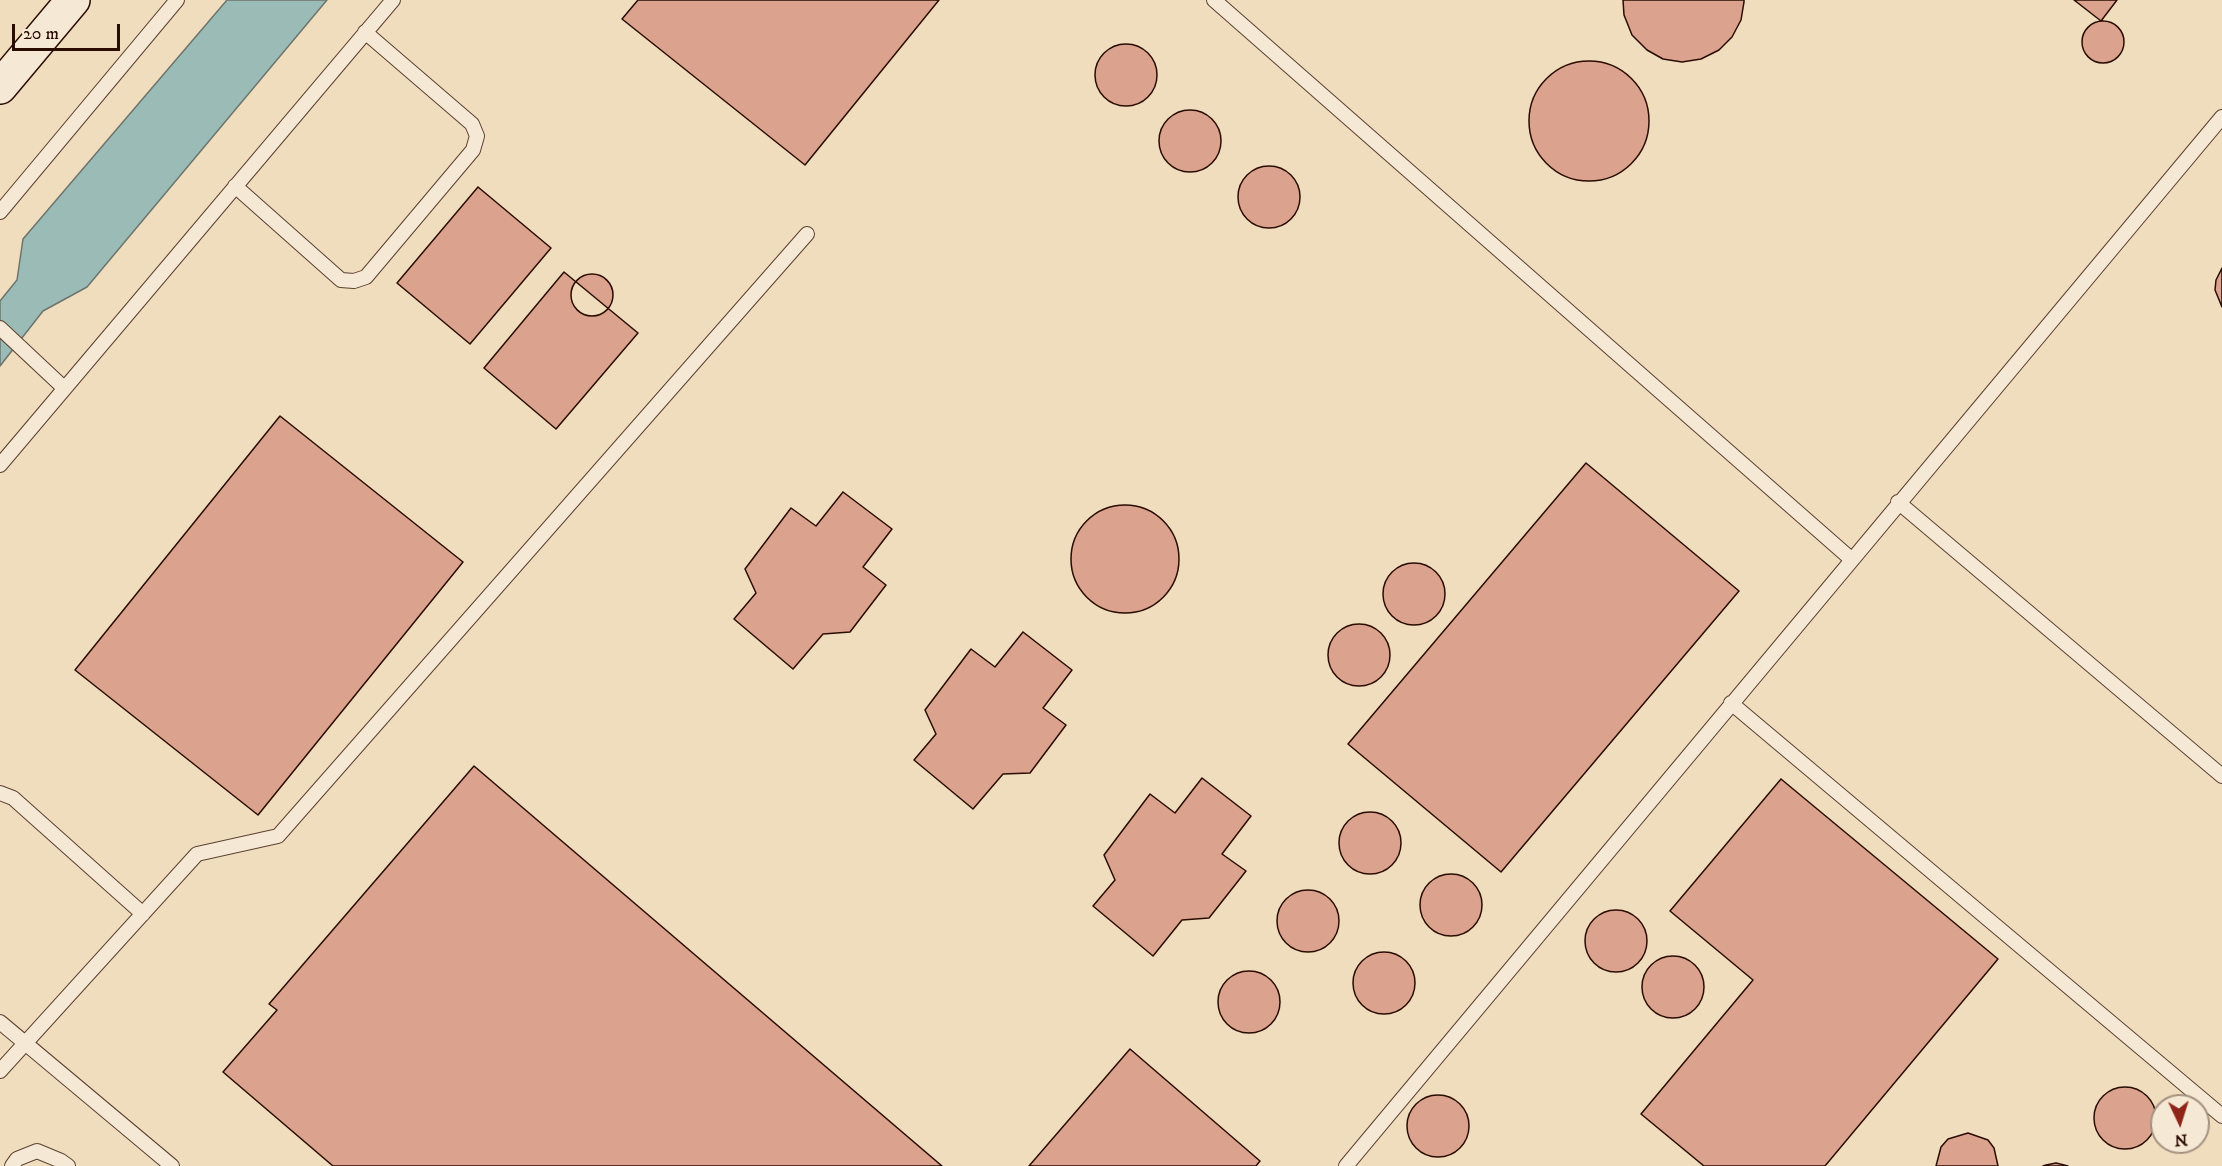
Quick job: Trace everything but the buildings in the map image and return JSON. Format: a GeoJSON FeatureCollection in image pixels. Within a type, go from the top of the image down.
{"type":"FeatureCollection","features":[{"type":"Feature","properties":{"kind":"street"},"geometry":{"type":"LineString","coordinates":[[0,87],[73,0]]}},
{"type":"Feature","properties":{"kind":"lane"},"geometry":{"type":"LineString","coordinates":[[0,212],[177,0]]}},
{"type":"Feature","properties":{"kind":"lane"},"geometry":{"type":"LineString","coordinates":[[0,465],[393,0]]}},
{"type":"Feature","properties":{"kind":"lane"},"geometry":{"type":"LineString","coordinates":[[1214,0],[1851,559]]}},
{"type":"Feature","properties":{"kind":"lane"},"geometry":{"type":"LineString","coordinates":[[235,186],[341,280],[354,281],[366,277],[473,150],[477,136],[472,124],[365,32]]}},
{"type":"Feature","properties":{"kind":"lane"},"geometry":{"type":"LineString","coordinates":[[1346,1166],[1898,502],[2222,117]]}},
{"type":"Feature","properties":{"kind":"lane"},"geometry":{"type":"LineString","coordinates":[[0,1071],[197,854],[278,836],[807,234]]}},
{"type":"Feature","properties":{"kind":"lane"},"geometry":{"type":"LineString","coordinates":[[0,328],[64,388]]}},
{"type":"Feature","properties":{"kind":"lane"},"geometry":{"type":"LineString","coordinates":[[1898,502],[2222,776]]}},
{"type":"Feature","properties":{"kind":"lane"},"geometry":{"type":"LineString","coordinates":[[1731,703],[2222,1116]]}},
{"type":"Feature","properties":{"kind":"lane"},"geometry":{"type":"LineString","coordinates":[[0,793],[13,798],[142,914]]}},
{"type":"Feature","properties":{"kind":"lane"},"geometry":{"type":"LineString","coordinates":[[0,1022],[172,1166]]}},
{"type":"Feature","properties":{"kind":"lane"},"geometry":{"type":"LineString","coordinates":[[12,1166],[17,1160],[38,1151],[68,1166]]}},
{"type":"Feature","properties":{"kind":"water"},"geometry":{"type":"Polygon","coordinates":[[[227,0],[327,0],[87,287],[43,311],[0,366],[0,301],[17,280],[23,239],[227,0]]]}}]}
